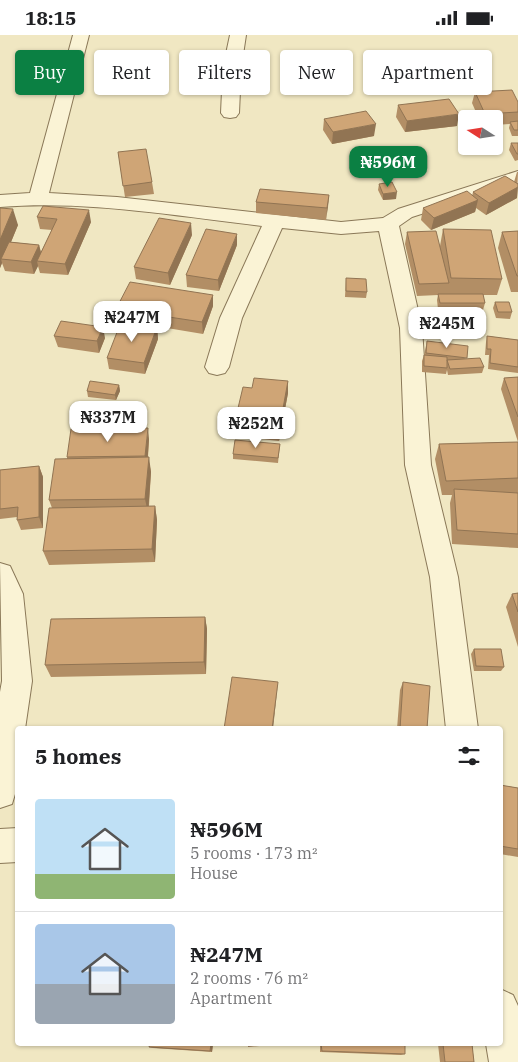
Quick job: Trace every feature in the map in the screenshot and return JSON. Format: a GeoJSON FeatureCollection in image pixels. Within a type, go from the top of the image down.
{"type":"FeatureCollection","features":[{"type":"Feature","properties":{"kind":"street"},"geometry":{"type":"LineString","coordinates":[[38,198],[81,35]]}},
{"type":"Feature","properties":{"kind":"street"},"geometry":{"type":"LineString","coordinates":[[230,113],[232,68],[238,35]]}},
{"type":"Feature","properties":{"kind":"street"},"geometry":{"type":"LineString","coordinates":[[0,201],[38,198],[189,210],[341,228],[388,224],[405,213],[518,177]]}},
{"type":"Feature","properties":{"kind":"street"},"geometry":{"type":"LineString","coordinates":[[217,367],[232,318],[275,221]]}},
{"type":"Feature","properties":{"kind":"street"},"geometry":{"type":"LineString","coordinates":[[388,224],[411,328],[418,465],[444,577],[462,726]]}},
{"type":"Feature","properties":{"kind":"street"},"geometry":{"type":"LineString","coordinates":[[0,575],[9,594],[17,681],[0,792]]}},
{"type":"Feature","properties":{"kind":"street"},"geometry":{"type":"LineString","coordinates":[[0,846],[15,845]]}},
{"type":"Feature","properties":{"kind":"street"},"geometry":{"type":"LineString","coordinates":[[503,1028],[508,1062]]}},
{"type":"Feature","properties":{"kind":"building"},"geometry":{"type":"Polygon","coordinates":[[[512,90],[518,102],[518,112],[503,113],[503,110],[483,110],[476,95],[492,95],[492,91],[512,90]]]}},
{"type":"Feature","properties":{"kind":"building"},"geometry":{"type":"Polygon","coordinates":[[[449,99],[458,114],[407,121],[398,105],[449,99]]]}},
{"type":"Feature","properties":{"kind":"building"},"geometry":{"type":"Polygon","coordinates":[[[366,111],[376,124],[333,132],[324,119],[366,111]]]}},
{"type":"Feature","properties":{"kind":"building"},"geometry":{"type":"Polygon","coordinates":[[[518,121],[518,130],[514,130],[510,122],[518,121]]]}},
{"type":"Feature","properties":{"kind":"building"},"geometry":{"type":"Polygon","coordinates":[[[511,143],[518,143],[518,154],[517,154],[511,143]]]}},
{"type":"Feature","properties":{"kind":"building"},"geometry":{"type":"Polygon","coordinates":[[[146,149],[152,182],[123,186],[118,152],[146,149]]]}},
{"type":"Feature","properties":{"kind":"building"},"geometry":{"type":"Polygon","coordinates":[[[505,176],[518,184],[518,187],[489,203],[473,192],[505,176]]]}},
{"type":"Feature","properties":{"kind":"building"},"geometry":{"type":"Polygon","coordinates":[[[392,182],[397,192],[383,194],[379,184],[392,182]]]}},
{"type":"Feature","properties":{"kind":"building"},"geometry":{"type":"Polygon","coordinates":[[[260,189],[329,195],[327,208],[256,202],[260,189]]]}},
{"type":"Feature","properties":{"kind":"building"},"geometry":{"type":"Polygon","coordinates":[[[467,191],[478,200],[434,218],[423,208],[467,191]]]}},
{"type":"Feature","properties":{"kind":"building"},"geometry":{"type":"Polygon","coordinates":[[[43,206],[89,210],[65,264],[37,261],[57,219],[37,217],[43,206]]]}},
{"type":"Feature","properties":{"kind":"building"},"geometry":{"type":"Polygon","coordinates":[[[0,208],[13,209],[0,240],[0,208]]]}},
{"type":"Feature","properties":{"kind":"building"},"geometry":{"type":"Polygon","coordinates":[[[159,218],[191,223],[168,273],[134,267],[159,218]]]}},
{"type":"Feature","properties":{"kind":"building"},"geometry":{"type":"Polygon","coordinates":[[[206,229],[237,234],[218,280],[186,275],[206,229]]]}},
{"type":"Feature","properties":{"kind":"building"},"geometry":{"type":"Polygon","coordinates":[[[443,229],[491,230],[502,279],[451,278],[443,229]]]}},
{"type":"Feature","properties":{"kind":"building"},"geometry":{"type":"Polygon","coordinates":[[[436,231],[449,283],[419,284],[407,232],[436,231]]]}},
{"type":"Feature","properties":{"kind":"building"},"geometry":{"type":"Polygon","coordinates":[[[518,231],[518,276],[517,276],[502,232],[518,231]]]}},
{"type":"Feature","properties":{"kind":"building"},"geometry":{"type":"Polygon","coordinates":[[[9,242],[39,245],[31,262],[1,259],[9,242]]]}},
{"type":"Feature","properties":{"kind":"building"},"geometry":{"type":"Polygon","coordinates":[[[346,278],[366,279],[367,292],[346,291],[346,278]]]}},
{"type":"Feature","properties":{"kind":"building"},"geometry":{"type":"Polygon","coordinates":[[[130,282],[213,295],[202,322],[116,309],[130,282]]]}},
{"type":"Feature","properties":{"kind":"building"},"geometry":{"type":"Polygon","coordinates":[[[438,294],[483,294],[485,303],[440,303],[438,294]]]}},
{"type":"Feature","properties":{"kind":"building"},"geometry":{"type":"Polygon","coordinates":[[[495,302],[509,302],[512,312],[498,312],[495,302]]]}},
{"type":"Feature","properties":{"kind":"building"},"geometry":{"type":"Polygon","coordinates":[[[61,321],[103,327],[97,341],[54,336],[61,321]]]}},
{"type":"Feature","properties":{"kind":"building"},"geometry":{"type":"Polygon","coordinates":[[[121,322],[157,327],[144,363],[107,358],[121,322]]]}},
{"type":"Feature","properties":{"kind":"building"},"geometry":{"type":"Polygon","coordinates":[[[487,336],[518,340],[518,367],[490,363],[491,349],[487,349],[487,336]]]}},
{"type":"Feature","properties":{"kind":"building"},"geometry":{"type":"Polygon","coordinates":[[[427,341],[468,346],[467,358],[426,353],[427,341]]]}},
{"type":"Feature","properties":{"kind":"building"},"geometry":{"type":"Polygon","coordinates":[[[424,355],[447,357],[447,368],[424,366],[424,355]]]}},
{"type":"Feature","properties":{"kind":"building"},"geometry":{"type":"Polygon","coordinates":[[[480,358],[484,367],[450,369],[447,360],[480,358]]]}},
{"type":"Feature","properties":{"kind":"building"},"geometry":{"type":"Polygon","coordinates":[[[518,377],[518,417],[504,378],[518,377]]]}},
{"type":"Feature","properties":{"kind":"building"},"geometry":{"type":"Polygon","coordinates":[[[254,378],[288,381],[279,430],[234,425],[243,387],[252,388],[254,378]]]}},
{"type":"Feature","properties":{"kind":"building"},"geometry":{"type":"Polygon","coordinates":[[[90,381],[119,385],[115,395],[87,391],[90,381]]]}},
{"type":"Feature","properties":{"kind":"building"},"geometry":{"type":"Polygon","coordinates":[[[148,428],[145,456],[67,457],[71,429],[148,428]]]}},
{"type":"Feature","properties":{"kind":"building"},"geometry":{"type":"Polygon","coordinates":[[[235,440],[280,444],[278,458],[233,454],[235,440]]]}},
{"type":"Feature","properties":{"kind":"building"},"geometry":{"type":"Polygon","coordinates":[[[518,442],[518,478],[446,481],[439,444],[518,442]]]}},
{"type":"Feature","properties":{"kind":"building"},"geometry":{"type":"Polygon","coordinates":[[[149,457],[145,499],[49,500],[55,459],[149,457]]]}},
{"type":"Feature","properties":{"kind":"building"},"geometry":{"type":"Polygon","coordinates":[[[39,466],[39,517],[17,520],[18,507],[0,509],[0,470],[39,466]]]}},
{"type":"Feature","properties":{"kind":"building"},"geometry":{"type":"Polygon","coordinates":[[[454,489],[518,493],[518,534],[457,530],[454,489]]]}},
{"type":"Feature","properties":{"kind":"building"},"geometry":{"type":"Polygon","coordinates":[[[155,506],[152,549],[43,551],[49,508],[155,506]]]}},
{"type":"Feature","properties":{"kind":"building"},"geometry":{"type":"Polygon","coordinates":[[[518,593],[518,612],[512,594],[518,593]]]}},
{"type":"Feature","properties":{"kind":"building"},"geometry":{"type":"Polygon","coordinates":[[[205,617],[204,662],[45,665],[51,619],[205,617]]]}},
{"type":"Feature","properties":{"kind":"building"},"geometry":{"type":"Polygon","coordinates":[[[474,649],[501,649],[504,667],[476,666],[474,649]]]}},
{"type":"Feature","properties":{"kind":"building"},"geometry":{"type":"Polygon","coordinates":[[[232,677],[278,682],[272,726],[224,726],[232,677]]]}},
{"type":"Feature","properties":{"kind":"building"},"geometry":{"type":"Polygon","coordinates":[[[403,682],[430,686],[427,726],[400,726],[403,682]]]}},
{"type":"Feature","properties":{"kind":"building"},"geometry":{"type":"Polygon","coordinates":[[[503,786],[518,788],[518,849],[503,846],[503,786]]]}},
{"type":"Feature","properties":{"kind":"building"},"geometry":{"type":"Polygon","coordinates":[[[149,1046],[211,1046],[210,1051],[149,1046]]]}},
{"type":"Feature","properties":{"kind":"building"},"geometry":{"type":"Polygon","coordinates":[[[321,1046],[405,1046],[405,1054],[322,1051],[321,1046]]]}},
{"type":"Feature","properties":{"kind":"building"},"geometry":{"type":"Polygon","coordinates":[[[443,1046],[472,1046],[474,1062],[445,1062],[443,1046]]]}}]}
